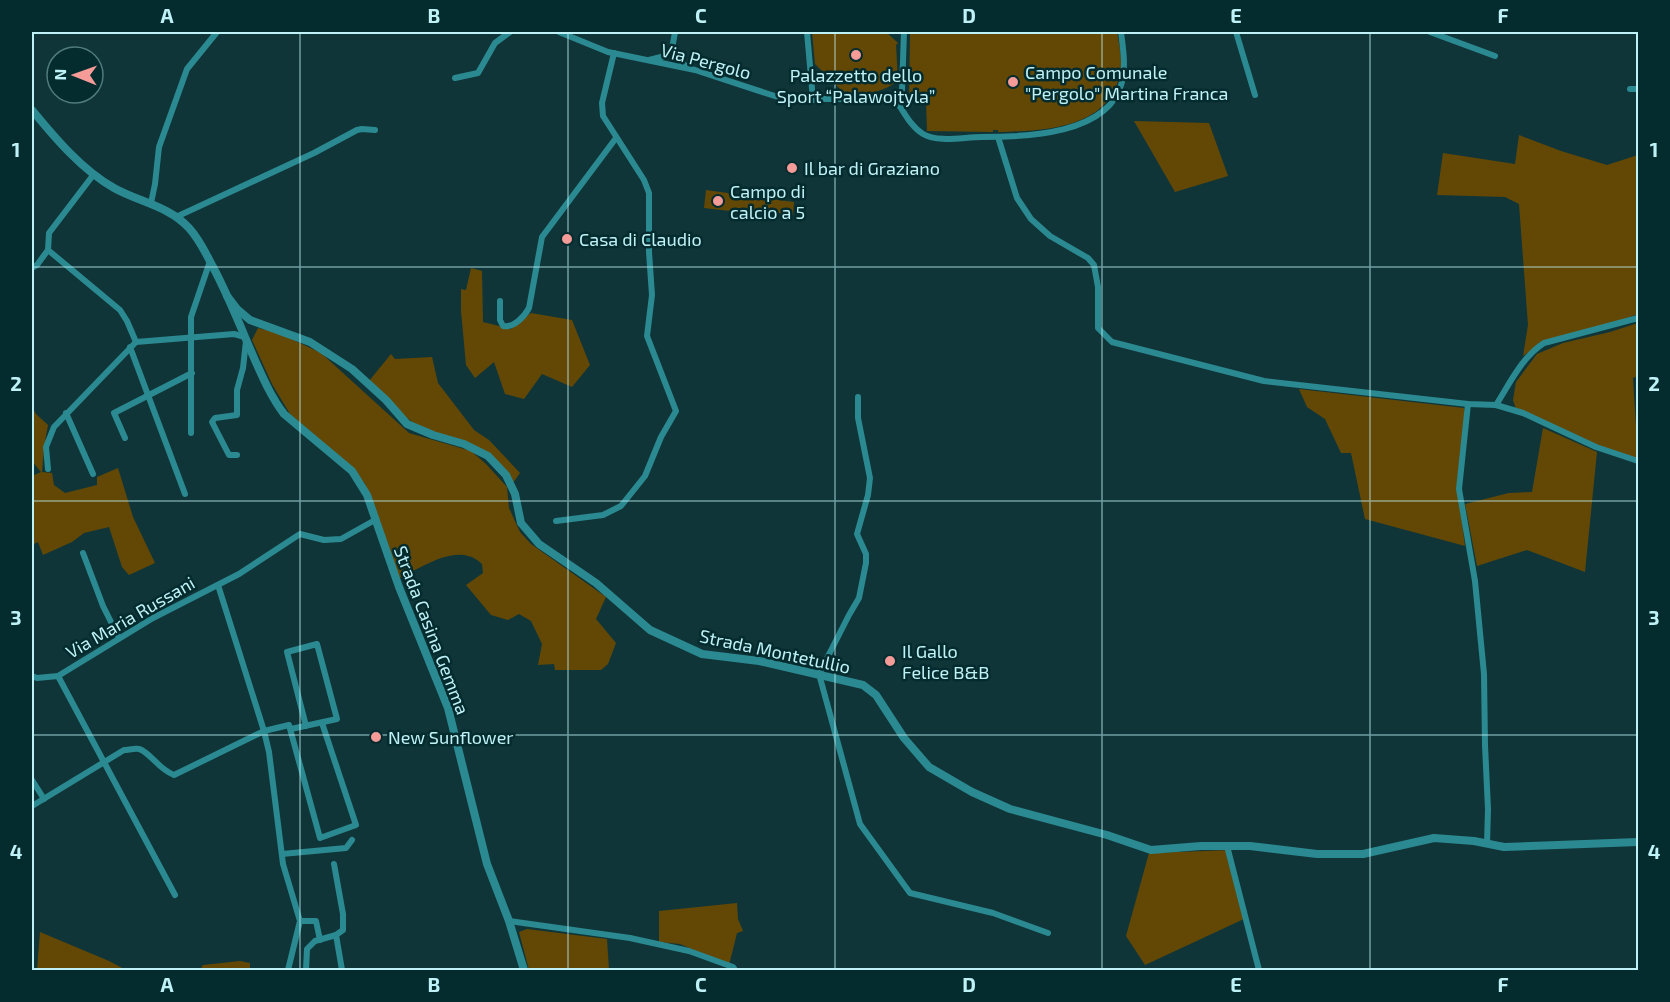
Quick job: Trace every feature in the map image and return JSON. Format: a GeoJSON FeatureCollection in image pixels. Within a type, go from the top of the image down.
{"type":"FeatureCollection","features":[{"type":"Feature","properties":{"kind":"street"},"geometry":{"type":"LineString","coordinates":[[151,203],[159,147],[187,69],[217,32]]}},
{"type":"Feature","properties":{"kind":"street"},"geometry":{"type":"LineString","coordinates":[[455,78],[478,73],[495,44],[510,32]]}},
{"type":"Feature","properties":{"kind":"street","name":"Via Pergolo"},"geometry":{"type":"LineString","coordinates":[[559,32],[614,53],[695,70],[779,98],[885,99],[897,102]]}},
{"type":"Feature","properties":{"kind":"street"},"geometry":{"type":"LineString","coordinates":[[644,61],[665,56],[672,49],[675,32]]}},
{"type":"Feature","properties":{"kind":"street"},"geometry":{"type":"LineString","coordinates":[[807,32],[813,99]]}},
{"type":"Feature","properties":{"kind":"street"},"geometry":{"type":"LineString","coordinates":[[904,32],[902,82],[897,102],[917,130],[937,138],[1049,133],[1067,129],[1092,118],[1107,107],[1122,83],[1124,64],[1121,32]]}},
{"type":"Feature","properties":{"kind":"street"},"geometry":{"type":"LineString","coordinates":[[1236,32],[1255,94]]}},
{"type":"Feature","properties":{"kind":"street"},"geometry":{"type":"LineString","coordinates":[[1430,32],[1495,56]]}},
{"type":"Feature","properties":{"kind":"street"},"geometry":{"type":"LineString","coordinates":[[672,49],[679,61],[695,70]]}},
{"type":"Feature","properties":{"kind":"street"},"geometry":{"type":"LineString","coordinates":[[556,521],[603,515],[621,506],[645,476],[661,437],[676,411],[647,336],[652,295],[649,193],[644,180],[605,122],[602,110],[614,53]]}},
{"type":"Feature","properties":{"kind":"street"},"geometry":{"type":"LineString","coordinates":[[1630,89],[1638,89]]}},
{"type":"Feature","properties":{"kind":"street"},"geometry":{"type":"LineString","coordinates":[[32,110],[48,130],[94,174],[114,188],[151,203],[176,217],[196,237],[227,296],[250,320]]}},
{"type":"Feature","properties":{"kind":"street"},"geometry":{"type":"LineString","coordinates":[[176,217],[314,153],[357,130],[375,130]]}},
{"type":"Feature","properties":{"kind":"street"},"geometry":{"type":"LineString","coordinates":[[998,137],[1017,198],[1031,219],[1050,236],[1088,258],[1094,265],[1098,287],[1098,328],[1112,342],[1264,381],[1468,404],[1496,405],[1524,413],[1596,447],[1638,461]]}},
{"type":"Feature","properties":{"kind":"street"},"geometry":{"type":"LineString","coordinates":[[500,301],[500,320],[503,326],[511,326],[526,313],[529,308],[542,237],[616,138]]}},
{"type":"Feature","properties":{"kind":"street"},"geometry":{"type":"LineString","coordinates":[[32,268],[48,250],[49,233],[94,174]]}},
{"type":"Feature","properties":{"kind":"street"},"geometry":{"type":"LineString","coordinates":[[48,250],[120,310],[128,321],[136,342]]}},
{"type":"Feature","properties":{"kind":"street"},"geometry":{"type":"LineString","coordinates":[[192,433],[191,317],[210,261]]}},
{"type":"Feature","properties":{"kind":"street","name":"Strada Casina Gemma"},"geometry":{"type":"LineString","coordinates":[[227,296],[277,405],[284,414],[352,471],[367,495],[399,587],[448,708],[487,864],[509,921],[524,970]]}},
{"type":"Feature","properties":{"kind":"street"},"geometry":{"type":"LineString","coordinates":[[1496,405],[1535,348],[1544,343],[1638,318]]}},
{"type":"Feature","properties":{"kind":"street"},"geometry":{"type":"LineString","coordinates":[[48,470],[46,447],[54,427],[136,342],[234,334],[240,331],[243,321],[250,320]]}},
{"type":"Feature","properties":{"kind":"street"},"geometry":{"type":"LineString","coordinates":[[237,455],[229,455],[212,422],[215,418],[237,415],[237,390],[243,368],[250,320]]}},
{"type":"Feature","properties":{"kind":"street","name":"Strada Montetullio"},"geometry":{"type":"LineString","coordinates":[[250,320],[296,336],[328,353],[352,369],[386,400],[407,424],[464,444],[488,456],[506,475],[515,494],[521,523],[539,544],[596,583],[650,630],[702,654],[759,661],[863,685],[876,695],[904,738],[929,767],[972,792],[1010,809],[1107,835],[1151,850],[1201,846],[1250,846],[1317,854],[1363,854],[1434,838],[1504,847],[1638,842]]}},
{"type":"Feature","properties":{"kind":"street"},"geometry":{"type":"LineString","coordinates":[[246,339],[251,328],[261,325]]}},
{"type":"Feature","properties":{"kind":"street"},"geometry":{"type":"LineString","coordinates":[[234,334],[246,339]]}},
{"type":"Feature","properties":{"kind":"street"},"geometry":{"type":"LineString","coordinates":[[130,347],[185,494]]}},
{"type":"Feature","properties":{"kind":"street"},"geometry":{"type":"LineString","coordinates":[[125,438],[114,413],[192,373]]}},
{"type":"Feature","properties":{"kind":"street"},"geometry":{"type":"LineString","coordinates":[[858,397],[858,418],[870,478],[867,502],[857,534],[866,554],[866,563],[860,598],[819,674],[860,824],[910,893],[993,913],[1048,933]]}},
{"type":"Feature","properties":{"kind":"street"},"geometry":{"type":"LineString","coordinates":[[1468,404],[1459,489],[1476,581],[1484,674],[1487,844]]}},
{"type":"Feature","properties":{"kind":"street"},"geometry":{"type":"LineString","coordinates":[[66,413],[93,474]]}},
{"type":"Feature","properties":{"kind":"street","name":"Via Maria Russani"},"geometry":{"type":"LineString","coordinates":[[58,676],[153,618],[218,585],[300,534],[324,540],[341,539],[375,520]]}},
{"type":"Feature","properties":{"kind":"street"},"geometry":{"type":"LineString","coordinates":[[83,553],[103,606],[119,638]]}},
{"type":"Feature","properties":{"kind":"street"},"geometry":{"type":"LineString","coordinates":[[218,585],[264,731],[269,752],[285,872],[300,921],[288,970]]}},
{"type":"Feature","properties":{"kind":"street"},"geometry":{"type":"LineString","coordinates":[[291,729],[322,723],[337,719],[317,644],[287,652],[306,726]]}},
{"type":"Feature","properties":{"kind":"street"},"geometry":{"type":"LineString","coordinates":[[32,676],[37,678],[58,676],[175,896]]}},
{"type":"Feature","properties":{"kind":"street"},"geometry":{"type":"LineString","coordinates":[[32,806],[124,750],[139,749],[163,771],[174,775],[264,731],[289,724],[320,838],[356,825],[322,723]]}},
{"type":"Feature","properties":{"kind":"street"},"geometry":{"type":"LineString","coordinates":[[32,780],[44,799]]}},
{"type":"Feature","properties":{"kind":"street"},"geometry":{"type":"LineString","coordinates":[[282,854],[346,848],[352,840]]}},
{"type":"Feature","properties":{"kind":"street"},"geometry":{"type":"LineString","coordinates":[[1227,846],[1259,970]]}},
{"type":"Feature","properties":{"kind":"street"},"geometry":{"type":"LineString","coordinates":[[306,970],[307,949],[315,941],[336,935],[343,930],[343,914],[334,864]]}},
{"type":"Feature","properties":{"kind":"street"},"geometry":{"type":"LineString","coordinates":[[300,921],[316,921],[320,940]]}},
{"type":"Feature","properties":{"kind":"street"},"geometry":{"type":"LineString","coordinates":[[509,921],[630,938],[689,951],[733,967],[735,970]]}},
{"type":"Feature","properties":{"kind":"street"},"geometry":{"type":"LineString","coordinates":[[336,935],[342,970]]}},
{"type":"Feature","properties":{"kind":"shaded area","name":"Palazzetto dello Sport “Palawojtyla”"},"geometry":{"type":"Polygon","coordinates":[[[812,32],[886,32],[898,43],[896,45],[898,80],[875,92],[849,95],[846,91],[844,93],[815,64],[812,32]]]}},
{"type":"Feature","properties":{"kind":"shaded area","name":"Campo Comunale \"Pergolo\" Martina Franca"},"geometry":{"type":"Polygon","coordinates":[[[910,32],[1117,32],[1121,68],[1114,92],[1103,106],[1089,116],[1072,123],[1035,130],[927,131],[926,101],[909,101],[910,32]]]}},
{"type":"Feature","properties":{"kind":"shaded area"},"geometry":{"type":"Polygon","coordinates":[[[1134,121],[1209,123],[1228,176],[1175,192],[1134,121]]]}},
{"type":"Feature","properties":{"kind":"shaded area"},"geometry":{"type":"Polygon","coordinates":[[[1519,135],[1607,165],[1638,155],[1638,314],[1608,325],[1548,340],[1523,356],[1528,325],[1519,204],[1505,197],[1437,195],[1443,153],[1515,164],[1519,135]]]}},
{"type":"Feature","properties":{"kind":"shaded area"},"geometry":{"type":"Polygon","coordinates":[[[706,190],[794,202],[793,215],[757,210],[756,214],[704,208],[706,190]]]}},
{"type":"Feature","properties":{"kind":"shaded area"},"geometry":{"type":"Polygon","coordinates":[[[471,268],[482,271],[483,322],[511,329],[531,313],[572,320],[590,365],[572,387],[542,374],[524,399],[505,394],[494,362],[475,378],[466,365],[461,311],[461,289],[466,290],[471,268]]]}},
{"type":"Feature","properties":{"kind":"shaded area"},"geometry":{"type":"Polygon","coordinates":[[[1638,323],[1638,376],[1633,378],[1638,459],[1574,439],[1516,409],[1513,400],[1516,382],[1537,354],[1563,343],[1638,323]]]}},
{"type":"Feature","properties":{"kind":"shaded area"},"geometry":{"type":"Polygon","coordinates":[[[258,328],[281,334],[321,353],[409,433],[471,451],[486,464],[507,487],[509,508],[520,532],[531,544],[606,597],[596,619],[616,643],[608,664],[601,670],[555,670],[554,664],[538,665],[542,644],[531,621],[519,614],[508,620],[491,615],[466,585],[483,573],[482,564],[473,558],[452,555],[399,578],[365,484],[345,461],[290,414],[272,384],[252,340],[258,328]]]}},
{"type":"Feature","properties":{"kind":"shaded area"},"geometry":{"type":"Polygon","coordinates":[[[391,354],[395,359],[432,357],[438,383],[474,430],[489,440],[520,473],[512,484],[481,451],[424,430],[401,414],[369,381],[391,354]]]}},
{"type":"Feature","properties":{"kind":"shaded area"},"geometry":{"type":"Polygon","coordinates":[[[1299,389],[1464,408],[1457,483],[1465,546],[1365,519],[1351,453],[1341,453],[1325,419],[1307,407],[1299,389]]]}},
{"type":"Feature","properties":{"kind":"shaded area"},"geometry":{"type":"Polygon","coordinates":[[[32,407],[48,425],[42,472],[52,473],[54,485],[65,493],[97,485],[97,477],[118,468],[133,517],[155,563],[129,575],[122,567],[109,527],[84,533],[72,542],[43,555],[38,542],[32,545],[32,476],[41,472],[32,461],[32,407]]]}},
{"type":"Feature","properties":{"kind":"shaded area"},"geometry":{"type":"Polygon","coordinates":[[[1543,428],[1597,452],[1585,572],[1527,550],[1477,566],[1465,504],[1509,493],[1532,492],[1543,428]]]}},
{"type":"Feature","properties":{"kind":"shaded area"},"geometry":{"type":"Polygon","coordinates":[[[1231,850],[1246,918],[1145,965],[1126,936],[1149,853],[1231,850]]]}},
{"type":"Feature","properties":{"kind":"shaded area"},"geometry":{"type":"Polygon","coordinates":[[[737,903],[738,919],[743,931],[737,933],[729,965],[680,944],[659,942],[659,911],[737,903]]]}},
{"type":"Feature","properties":{"kind":"shaded area"},"geometry":{"type":"Polygon","coordinates":[[[527,929],[607,939],[609,970],[529,970],[519,932],[527,929]]]}},
{"type":"Feature","properties":{"kind":"shaded area"},"geometry":{"type":"Polygon","coordinates":[[[40,932],[109,961],[126,970],[37,970],[40,932]]]}},
{"type":"Feature","properties":{"kind":"shaded area"},"geometry":{"type":"Polygon","coordinates":[[[240,961],[250,963],[250,970],[200,970],[203,965],[240,961]]]}},
{"type":"Feature","properties":{"kind":"place","name":"Palazzetto dello Sport “Palawojtyla”"},"geometry":{"type":"Point","coordinates":[856,55]}},
{"type":"Feature","properties":{"kind":"place","name":"Campo Comunale \"Pergolo\" Martina Franca"},"geometry":{"type":"Point","coordinates":[1013,82]}},
{"type":"Feature","properties":{"kind":"place","name":"Il bar di Graziano"},"geometry":{"type":"Point","coordinates":[792,168]}},
{"type":"Feature","properties":{"kind":"place","name":"Campo di calcio a 5"},"geometry":{"type":"Point","coordinates":[718,201]}},
{"type":"Feature","properties":{"kind":"place","name":"Casa di Claudio"},"geometry":{"type":"Point","coordinates":[567,239]}},
{"type":"Feature","properties":{"kind":"place","name":"Il Gallo Felice B&B"},"geometry":{"type":"Point","coordinates":[890,661]}},
{"type":"Feature","properties":{"kind":"place","name":"New Sunflower"},"geometry":{"type":"Point","coordinates":[376,737]}}]}
